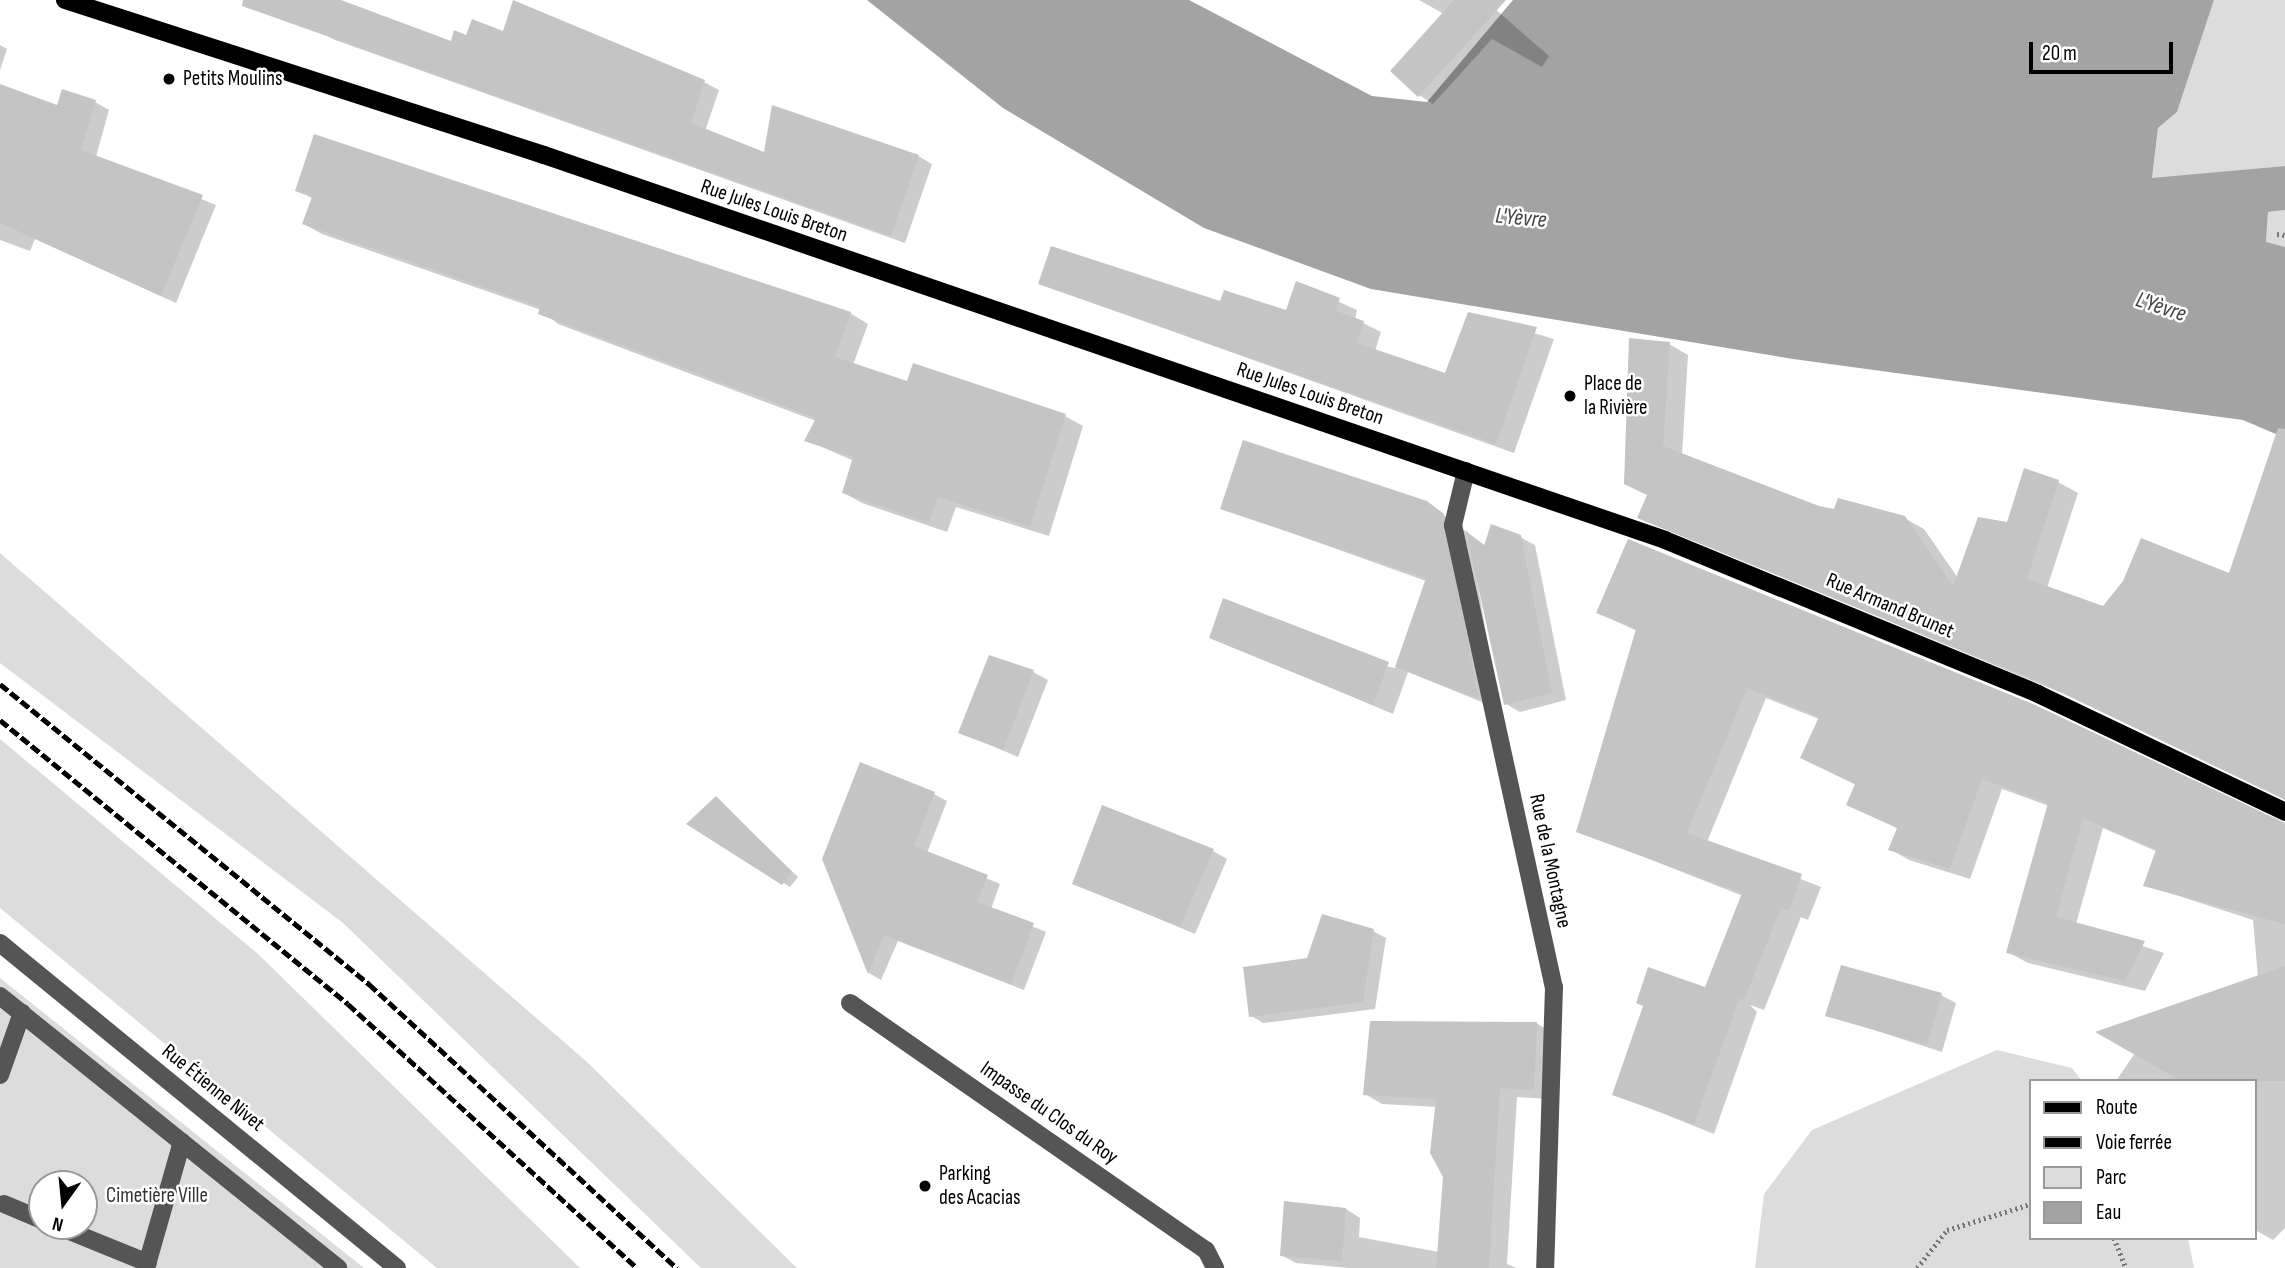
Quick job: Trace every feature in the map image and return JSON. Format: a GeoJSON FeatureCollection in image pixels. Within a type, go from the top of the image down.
{"type":"FeatureCollection","features":[{"type":"Feature","properties":{"kind":"main road","name":"Rue Jules Louis Breton"},"geometry":{"type":"LineString","coordinates":[[65,0],[544,155],[1466,471]]}},
{"type":"Feature","properties":{"kind":"main road","name":"Rue Armand Brunet"},"geometry":{"type":"LineString","coordinates":[[1466,471],[1743,569],[2050,699],[2285,812]]}},
{"type":"Feature","properties":{"kind":"street","name":"Rue de la Montagne"},"geometry":{"type":"LineString","coordinates":[[1466,471],[1453,525],[1554,987],[1545,1268]]}},
{"type":"Feature","properties":{"kind":"street","name":"Rue Étienne Nivet"},"geometry":{"type":"LineString","coordinates":[[0,943],[397,1268]]}},
{"type":"Feature","properties":{"kind":"street"},"geometry":{"type":"LineString","coordinates":[[0,996],[338,1268]]}},
{"type":"Feature","properties":{"kind":"street","name":"Impasse du Clos du Roy"},"geometry":{"type":"LineString","coordinates":[[850,1003],[1206,1250],[1215,1268]]}},
{"type":"Feature","properties":{"kind":"street"},"geometry":{"type":"LineString","coordinates":[[0,1075],[22,1013]]}},
{"type":"Feature","properties":{"kind":"street"},"geometry":{"type":"LineString","coordinates":[[88,1240],[147,1266],[182,1143]]}},
{"type":"Feature","properties":{"kind":"street"},"geometry":{"type":"LineString","coordinates":[[4,1204],[28,1214]]}},
{"type":"Feature","properties":{"kind":"path"},"geometry":{"type":"LineString","coordinates":[[1917,1268],[1947,1230],[2030,1204]]}},
{"type":"Feature","properties":{"kind":"path"},"geometry":{"type":"LineString","coordinates":[[2115,1240],[2126,1268]]}},
{"type":"Feature","properties":{"kind":"green space"},"geometry":{"type":"Polygon","coordinates":[[[2214,0],[2285,0],[2285,166],[2152,179],[2158,128],[2177,112],[2214,0]]]}},
{"type":"Feature","properties":{"kind":"green space"},"geometry":{"type":"Polygon","coordinates":[[[2285,210],[2285,247],[2266,243],[2268,212],[2285,210]]]}},
{"type":"Feature","properties":{"kind":"green space"},"geometry":{"type":"Polygon","coordinates":[[[0,553],[587,1062],[797,1268],[701,1268],[343,923],[0,663],[0,553]]]}},
{"type":"Feature","properties":{"kind":"green space"},"geometry":{"type":"Polygon","coordinates":[[[0,739],[258,954],[580,1268],[437,1268],[0,908],[0,739]]]}},
{"type":"Feature","properties":{"kind":"green space","name":"Cimetière Ville"},"geometry":{"type":"Polygon","coordinates":[[[0,978],[364,1268],[0,1268],[0,978]]]}},
{"type":"Feature","properties":{"kind":"green space"},"geometry":{"type":"Polygon","coordinates":[[[1997,1050],[2072,1068],[2080,1079],[2030,1079],[2030,1240],[2188,1240],[2194,1268],[1755,1268],[1764,1194],[1812,1130],[1997,1050]]]}},
{"type":"Feature","properties":{"kind":"water","name":"L'Yèvre"},"geometry":{"type":"Polygon","coordinates":[[[867,0],[1189,0],[1372,96],[1427,102],[1513,0],[2214,0],[2177,112],[2158,128],[2152,178],[2285,166],[2285,210],[2268,212],[2266,242],[2285,247],[2285,438],[2243,420],[1793,359],[1371,289],[1204,228],[1003,108],[867,0]]]}},
{"type":"Feature","properties":{"kind":"building"},"geometry":{"type":"Polygon","coordinates":[[[243,0],[341,0],[451,41],[454,30],[466,35],[472,19],[503,31],[513,0],[705,80],[691,123],[764,152],[772,105],[919,155],[891,236],[242,6],[243,0]]]}},
{"type":"Feature","properties":{"kind":"building"},"geometry":{"type":"Polygon","coordinates":[[[1454,0],[1506,0],[1418,97],[1390,71],[1454,0]]]}},
{"type":"Feature","properties":{"kind":"building"},"geometry":{"type":"Polygon","coordinates":[[[0,84],[57,105],[62,89],[96,100],[81,150],[203,195],[161,296],[0,223],[0,84]]]}},
{"type":"Feature","properties":{"kind":"building"},"geometry":{"type":"Polygon","coordinates":[[[314,134],[851,312],[835,357],[907,381],[913,363],[1066,414],[1030,527],[938,497],[929,523],[842,493],[853,457],[804,441],[816,418],[538,314],[540,307],[302,224],[312,197],[295,191],[314,134]]]}},
{"type":"Feature","properties":{"kind":"building"},"geometry":{"type":"Polygon","coordinates":[[[1051,246],[1220,301],[1224,290],[1286,310],[1296,281],[1340,298],[1336,311],[1364,321],[1357,343],[1445,373],[1468,312],[1537,327],[1496,444],[1038,284],[1051,246]]]}},
{"type":"Feature","properties":{"kind":"building"},"geometry":{"type":"Polygon","coordinates":[[[1629,338],[1670,342],[1663,446],[1819,506],[1834,509],[1838,498],[1905,516],[1953,586],[1978,517],[2007,522],[2024,468],[2059,480],[2027,579],[2103,606],[2123,581],[2141,538],[2229,573],[2278,428],[2285,429],[2285,799],[2042,683],[1637,518],[1647,495],[1624,484],[1629,338]]]}},
{"type":"Feature","properties":{"kind":"building"},"geometry":{"type":"Polygon","coordinates":[[[1243,440],[1427,501],[1444,514],[1479,699],[1395,667],[1426,578],[1220,509],[1243,440]]]}},
{"type":"Feature","properties":{"kind":"building"},"geometry":{"type":"Polygon","coordinates":[[[1491,524],[1521,535],[1552,693],[1504,705],[1466,531],[1484,546],[1491,524]]]}},
{"type":"Feature","properties":{"kind":"building"},"geometry":{"type":"Polygon","coordinates":[[[1628,539],[2033,704],[2285,823],[2285,924],[2143,886],[2156,850],[2083,818],[2056,917],[2145,941],[2125,981],[2006,953],[2048,803],[1982,779],[1950,869],[1888,850],[1897,828],[1846,805],[1855,784],[1800,758],[1819,717],[1747,688],[1687,833],[1802,874],[1789,911],[1781,908],[1744,1000],[1725,994],[1739,999],[1694,1124],[1612,1095],[1643,1006],[1636,1003],[1648,967],[1705,987],[1742,893],[1576,832],[1636,629],[1596,613],[1628,539]]]}},
{"type":"Feature","properties":{"kind":"building"},"geometry":{"type":"Polygon","coordinates":[[[1223,598],[1389,662],[1373,705],[1209,638],[1223,598]]]}},
{"type":"Feature","properties":{"kind":"building"},"geometry":{"type":"Polygon","coordinates":[[[989,655],[1034,670],[1003,750],[958,733],[989,655]]]}},
{"type":"Feature","properties":{"kind":"building"},"geometry":{"type":"Polygon","coordinates":[[[860,762],[935,792],[914,846],[988,875],[977,902],[1034,923],[1011,984],[884,935],[868,974],[822,859],[860,762]]]}},
{"type":"Feature","properties":{"kind":"building"},"geometry":{"type":"Polygon","coordinates":[[[716,796],[792,872],[782,885],[686,824],[716,796]]]}},
{"type":"Feature","properties":{"kind":"building"},"geometry":{"type":"Polygon","coordinates":[[[1102,805],[1214,849],[1180,927],[1072,884],[1102,805]]]}},
{"type":"Feature","properties":{"kind":"building"},"geometry":{"type":"Polygon","coordinates":[[[1322,914],[1374,929],[1363,1002],[1249,1017],[1243,967],[1307,958],[1322,914]]]}},
{"type":"Feature","properties":{"kind":"building"},"geometry":{"type":"Polygon","coordinates":[[[1841,965],[1942,993],[1927,1045],[1825,1016],[1841,965]]]}},
{"type":"Feature","properties":{"kind":"building"},"geometry":{"type":"Polygon","coordinates":[[[2285,966],[2285,1081],[2177,1079],[2095,1032],[2285,966]]]}},
{"type":"Feature","properties":{"kind":"building"},"geometry":{"type":"Polygon","coordinates":[[[1370,1021],[1537,1022],[1534,1090],[1500,1088],[1489,1268],[1436,1268],[1443,1177],[1430,1153],[1436,1099],[1363,1095],[1370,1021]]]}},
{"type":"Feature","properties":{"kind":"building"},"geometry":{"type":"Polygon","coordinates":[[[1284,1201],[1346,1208],[1342,1261],[1280,1256],[1284,1201]]]}},
{"type":"Feature","properties":{"kind":"railway"},"geometry":{"type":"LineString","coordinates":[[0,684],[369,984],[677,1268]]}},
{"type":"Feature","properties":{"kind":"railway"},"geometry":{"type":"LineString","coordinates":[[0,720],[348,1004],[637,1268]]}},
{"type":"Feature","properties":{"kind":"place","name":"Petits Moulins"},"geometry":{"type":"Point","coordinates":[169,79]}},
{"type":"Feature","properties":{"kind":"place","name":"Place de la Rivière"},"geometry":{"type":"Point","coordinates":[1570,396]}},
{"type":"Feature","properties":{"kind":"place","name":"Parking des Acacias"},"geometry":{"type":"Point","coordinates":[925,1186]}}]}
